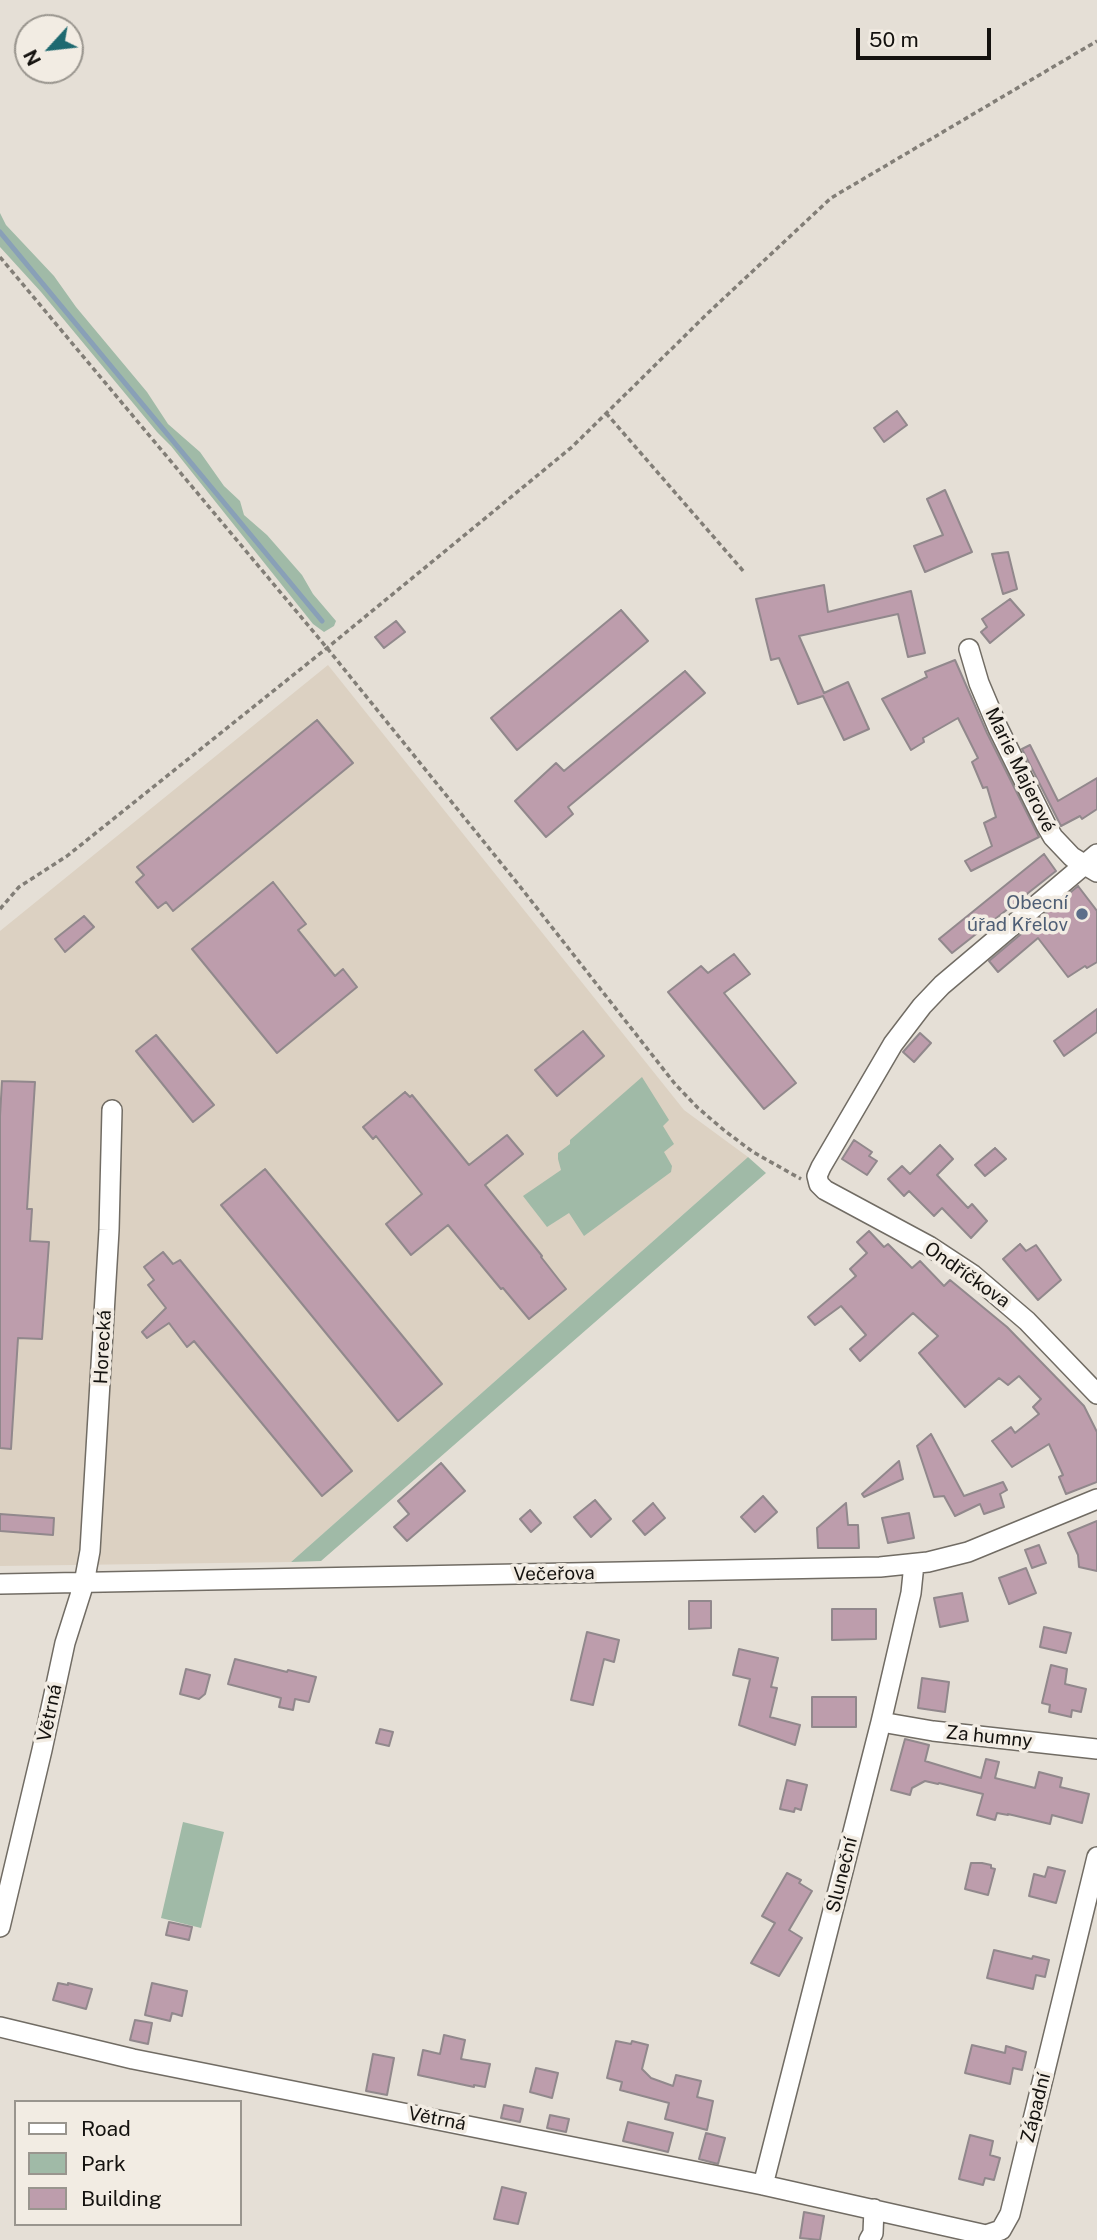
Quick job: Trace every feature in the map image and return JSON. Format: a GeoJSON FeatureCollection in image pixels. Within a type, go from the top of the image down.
{"type":"FeatureCollection","features":[{"type":"Feature","properties":{"kind":"street","name":"Marie Majerové"},"geometry":{"type":"LineString","coordinates":[[969,649],[993,717],[1046,825],[1059,845],[1092,864]]}},
{"type":"Feature","properties":{"kind":"street"},"geometry":{"type":"LineString","coordinates":[[818,1181],[821,1167],[893,1044],[922,1006],[942,985],[1092,864]]}},
{"type":"Feature","properties":{"kind":"street","name":"Horecká"},"geometry":{"type":"LineString","coordinates":[[84,1583],[90,1551],[100,1410],[112,1110]]}},
{"type":"Feature","properties":{"kind":"street","name":"Ondříčkova"},"geometry":{"type":"LineString","coordinates":[[818,1181],[825,1190],[929,1247],[973,1275],[1027,1321],[1097,1394]]}},
{"type":"Feature","properties":{"kind":"street","name":"Večeřova"},"geometry":{"type":"LineString","coordinates":[[0,1584],[869,1568],[914,1564],[968,1552],[1097,1499]]}},
{"type":"Feature","properties":{"kind":"street","name":"Sluneční"},"geometry":{"type":"LineString","coordinates":[[763,2185],[881,1722],[911,1593],[914,1564]]}},
{"type":"Feature","properties":{"kind":"street","name":"Větrná"},"geometry":{"type":"LineString","coordinates":[[0,1927],[69,1627],[84,1583]]}},
{"type":"Feature","properties":{"kind":"street","name":"Za humny"},"geometry":{"type":"LineString","coordinates":[[881,1722],[933,1731],[1097,1749]]}},
{"type":"Feature","properties":{"kind":"street","name":"Západní"},"geometry":{"type":"LineString","coordinates":[[874,2209],[977,2234],[995,2233],[1005,2226],[1097,1857]]}},
{"type":"Feature","properties":{"kind":"street","name":"Větrná"},"geometry":{"type":"LineString","coordinates":[[0,2027],[146,2062],[874,2209]]}},
{"type":"Feature","properties":{"kind":"street"},"geometry":{"type":"LineString","coordinates":[[869,2240],[873,2233],[874,2209]]}},
{"type":"Feature","properties":{"kind":"path"},"geometry":{"type":"LineString","coordinates":[[0,909],[19,887],[67,856],[572,447],[708,313],[831,198],[1097,41]]}},
{"type":"Feature","properties":{"kind":"path"},"geometry":{"type":"LineString","coordinates":[[0,257],[327,648],[690,1101],[753,1152],[795,1177],[809,1182],[818,1181]]}},
{"type":"Feature","properties":{"kind":"path"},"geometry":{"type":"LineString","coordinates":[[606,413],[745,573]]}},
{"type":"Feature","properties":{"kind":"shaded area"},"geometry":{"type":"Polygon","coordinates":[[[328,665],[684,1110],[748,1157],[291,1562],[0,1566],[0,931],[328,665]]]}},
{"type":"Feature","properties":{"kind":"green space"},"geometry":{"type":"Polygon","coordinates":[[[0,213],[6,225],[54,276],[76,307],[147,392],[168,424],[200,452],[224,486],[240,501],[244,515],[267,535],[302,575],[313,594],[336,621],[334,626],[324,632],[313,624],[171,446],[0,247],[0,213]]]}},
{"type":"Feature","properties":{"kind":"green space"},"geometry":{"type":"Polygon","coordinates":[[[642,1077],[669,1120],[663,1126],[674,1144],[664,1152],[672,1166],[671,1172],[584,1236],[569,1213],[547,1227],[523,1196],[561,1170],[558,1153],[642,1077]]]}},
{"type":"Feature","properties":{"kind":"green space"},"geometry":{"type":"Polygon","coordinates":[[[748,1157],[766,1173],[321,1561],[291,1562],[748,1157]]]}},
{"type":"Feature","properties":{"kind":"green space"},"geometry":{"type":"Polygon","coordinates":[[[183,1822],[224,1832],[201,1928],[161,1918],[183,1822]]]}},
{"type":"Feature","properties":{"kind":"building"},"geometry":{"type":"Polygon","coordinates":[[[897,411],[907,425],[884,442],[874,428],[897,411]]]}},
{"type":"Feature","properties":{"kind":"building"},"geometry":{"type":"Polygon","coordinates":[[[945,490],[972,552],[925,572],[914,546],[943,535],[927,499],[945,490]]]}},
{"type":"Feature","properties":{"kind":"building"},"geometry":{"type":"Polygon","coordinates":[[[1008,552],[1017,589],[1003,594],[992,554],[1008,552]]]}},
{"type":"Feature","properties":{"kind":"building"},"geometry":{"type":"Polygon","coordinates":[[[824,585],[828,612],[911,591],[925,653],[908,657],[898,614],[799,636],[824,693],[848,682],[869,729],[844,740],[823,696],[798,704],[779,658],[771,660],[756,599],[824,585]]]}},
{"type":"Feature","properties":{"kind":"building"},"geometry":{"type":"Polygon","coordinates":[[[1010,599],[1024,615],[990,643],[981,632],[987,627],[982,619],[1010,599]]]}},
{"type":"Feature","properties":{"kind":"building"},"geometry":{"type":"Polygon","coordinates":[[[621,610],[648,641],[517,750],[491,718],[621,610]]]}},
{"type":"Feature","properties":{"kind":"building"},"geometry":{"type":"Polygon","coordinates":[[[396,621],[405,632],[384,648],[375,637],[396,621]]]}},
{"type":"Feature","properties":{"kind":"building"},"geometry":{"type":"Polygon","coordinates":[[[955,660],[987,733],[1039,837],[971,871],[965,861],[992,846],[984,823],[996,817],[987,787],[983,788],[972,762],[978,758],[958,718],[923,738],[924,742],[911,750],[882,699],[927,677],[925,672],[955,660]]]}},
{"type":"Feature","properties":{"kind":"building"},"geometry":{"type":"Polygon","coordinates":[[[685,671],[705,693],[568,807],[573,814],[546,837],[515,801],[556,763],[564,771],[685,671]]]}},
{"type":"Feature","properties":{"kind":"building"},"geometry":{"type":"Polygon","coordinates":[[[317,720],[353,763],[173,911],[166,902],[158,908],[136,882],[144,875],[137,867],[317,720]]]}},
{"type":"Feature","properties":{"kind":"building"},"geometry":{"type":"Polygon","coordinates":[[[1030,745],[1058,801],[1097,778],[1097,809],[1082,819],[1080,816],[1061,826],[1022,749],[1030,745]]]}},
{"type":"Feature","properties":{"kind":"building"},"geometry":{"type":"Polygon","coordinates":[[[1044,854],[1056,871],[952,953],[939,939],[1044,854]]]}},
{"type":"Feature","properties":{"kind":"building"},"geometry":{"type":"Polygon","coordinates":[[[273,882],[306,924],[298,930],[335,976],[343,969],[357,987],[277,1053],[192,949],[273,882]]]}},
{"type":"Feature","properties":{"kind":"building"},"geometry":{"type":"Polygon","coordinates":[[[1078,886],[1097,911],[1097,962],[1068,977],[1038,938],[998,972],[989,961],[1078,886]]]}},
{"type":"Feature","properties":{"kind":"building"},"geometry":{"type":"Polygon","coordinates":[[[84,916],[94,927],[65,952],[55,939],[84,916]]]}},
{"type":"Feature","properties":{"kind":"building"},"geometry":{"type":"Polygon","coordinates":[[[734,954],[750,974],[724,993],[796,1083],[764,1109],[668,992],[701,966],[708,973],[734,954]]]}},
{"type":"Feature","properties":{"kind":"building"},"geometry":{"type":"Polygon","coordinates":[[[1097,1009],[1097,1032],[1064,1056],[1054,1041],[1097,1009]]]}},
{"type":"Feature","properties":{"kind":"building"},"geometry":{"type":"Polygon","coordinates":[[[583,1031],[604,1056],[557,1096],[535,1070],[583,1031]]]}},
{"type":"Feature","properties":{"kind":"building"},"geometry":{"type":"Polygon","coordinates":[[[920,1033],[931,1043],[914,1062],[903,1052],[920,1033]]]}},
{"type":"Feature","properties":{"kind":"building"},"geometry":{"type":"Polygon","coordinates":[[[156,1035],[214,1105],[193,1122],[136,1051],[156,1035]]]}},
{"type":"Feature","properties":{"kind":"building"},"geometry":{"type":"Polygon","coordinates":[[[2,1081],[35,1082],[27,1209],[32,1209],[30,1241],[49,1242],[42,1339],[18,1338],[11,1449],[0,1448],[2,1081]]]}},
{"type":"Feature","properties":{"kind":"building"},"geometry":{"type":"Polygon","coordinates":[[[405,1092],[410,1097],[412,1095],[469,1165],[507,1135],[523,1154],[485,1185],[566,1289],[529,1319],[448,1225],[411,1255],[386,1224],[422,1194],[376,1136],[373,1139],[363,1127],[405,1092]]]}},
{"type":"Feature","properties":{"kind":"building"},"geometry":{"type":"Polygon","coordinates":[[[854,1140],[872,1152],[869,1156],[877,1161],[867,1175],[842,1159],[854,1140]]]}},
{"type":"Feature","properties":{"kind":"building"},"geometry":{"type":"Polygon","coordinates":[[[940,1145],[953,1159],[937,1175],[968,1208],[972,1204],[987,1221],[971,1238],[942,1208],[934,1216],[909,1191],[904,1196],[888,1179],[902,1166],[910,1174],[940,1145]]]}},
{"type":"Feature","properties":{"kind":"building"},"geometry":{"type":"Polygon","coordinates":[[[995,1148],[1006,1159],[985,1176],[975,1165],[995,1148]]]}},
{"type":"Feature","properties":{"kind":"building"},"geometry":{"type":"Polygon","coordinates":[[[265,1169],[442,1384],[398,1421],[221,1205],[265,1169]]]}},
{"type":"Feature","properties":{"kind":"building"},"geometry":{"type":"Polygon","coordinates":[[[869,1231],[884,1247],[888,1244],[912,1268],[920,1261],[944,1286],[950,1280],[1007,1327],[1084,1406],[1097,1432],[1097,1482],[1066,1494],[1059,1477],[1063,1475],[1049,1444],[1012,1467],[992,1441],[1011,1427],[1015,1433],[1039,1414],[1033,1407],[1041,1399],[1019,1376],[1008,1385],[999,1378],[965,1407],[919,1353],[938,1336],[913,1313],[860,1361],[850,1349],[866,1335],[841,1306],[815,1325],[808,1317],[856,1276],[850,1269],[867,1253],[857,1242],[869,1231]]]}},
{"type":"Feature","properties":{"kind":"building"},"geometry":{"type":"Polygon","coordinates":[[[1020,1244],[1026,1251],[1036,1245],[1061,1280],[1038,1300],[1003,1259],[1020,1244]]]}},
{"type":"Feature","properties":{"kind":"building"},"geometry":{"type":"Polygon","coordinates":[[[163,1252],[173,1264],[180,1260],[352,1471],[322,1496],[194,1341],[187,1347],[169,1323],[147,1338],[142,1332],[166,1308],[148,1285],[154,1280],[144,1267],[163,1252]]]}},
{"type":"Feature","properties":{"kind":"building"},"geometry":{"type":"Polygon","coordinates":[[[931,1434],[964,1496],[1003,1482],[1007,1490],[1000,1494],[1004,1507],[984,1514],[980,1504],[955,1516],[944,1496],[934,1497],[917,1446],[931,1434]]]}},
{"type":"Feature","properties":{"kind":"building"},"geometry":{"type":"Polygon","coordinates":[[[899,1461],[903,1479],[864,1497],[862,1494],[899,1461]]]}},
{"type":"Feature","properties":{"kind":"building"},"geometry":{"type":"Polygon","coordinates":[[[441,1463],[465,1491],[407,1541],[394,1527],[409,1514],[398,1501],[441,1463]]]}},
{"type":"Feature","properties":{"kind":"building"},"geometry":{"type":"Polygon","coordinates":[[[763,1496],[777,1512],[755,1532],[741,1517],[763,1496]]]}},
{"type":"Feature","properties":{"kind":"building"},"geometry":{"type":"Polygon","coordinates":[[[595,1500],[611,1519],[591,1537],[574,1517],[595,1500]]]}},
{"type":"Feature","properties":{"kind":"building"},"geometry":{"type":"Polygon","coordinates":[[[653,1503],[665,1518],[645,1535],[633,1521],[653,1503]]]}},
{"type":"Feature","properties":{"kind":"building"},"geometry":{"type":"Polygon","coordinates":[[[846,1503],[848,1525],[858,1525],[859,1548],[818,1548],[817,1528],[846,1503]]]}},
{"type":"Feature","properties":{"kind":"building"},"geometry":{"type":"Polygon","coordinates":[[[530,1510],[541,1523],[531,1532],[520,1519],[530,1510]]]}},
{"type":"Feature","properties":{"kind":"building"},"geometry":{"type":"Polygon","coordinates":[[[909,1513],[914,1538],[888,1543],[882,1518],[909,1513]]]}},
{"type":"Feature","properties":{"kind":"building"},"geometry":{"type":"Polygon","coordinates":[[[0,1514],[54,1518],[53,1535],[0,1531],[0,1514]]]}},
{"type":"Feature","properties":{"kind":"building"},"geometry":{"type":"Polygon","coordinates":[[[1097,1521],[1097,1571],[1079,1567],[1078,1555],[1068,1533],[1097,1521]]]}},
{"type":"Feature","properties":{"kind":"building"},"geometry":{"type":"Polygon","coordinates":[[[1039,1545],[1046,1563],[1032,1568],[1025,1550],[1039,1545]]]}},
{"type":"Feature","properties":{"kind":"building"},"geometry":{"type":"Polygon","coordinates":[[[1026,1568],[1036,1593],[1009,1604],[999,1578],[1026,1568]]]}},
{"type":"Feature","properties":{"kind":"building"},"geometry":{"type":"Polygon","coordinates":[[[962,1593],[968,1621],[940,1627],[934,1598],[962,1593]]]}},
{"type":"Feature","properties":{"kind":"building"},"geometry":{"type":"Polygon","coordinates":[[[689,1601],[711,1601],[711,1628],[689,1629],[689,1601]]]}},
{"type":"Feature","properties":{"kind":"building"},"geometry":{"type":"Polygon","coordinates":[[[832,1609],[876,1609],[876,1639],[832,1640],[832,1609]]]}},
{"type":"Feature","properties":{"kind":"building"},"geometry":{"type":"Polygon","coordinates":[[[1044,1627],[1071,1633],[1066,1653],[1040,1647],[1044,1627]]]}},
{"type":"Feature","properties":{"kind":"building"},"geometry":{"type":"Polygon","coordinates":[[[587,1632],[619,1640],[614,1662],[604,1659],[593,1705],[571,1700],[587,1632]]]}},
{"type":"Feature","properties":{"kind":"building"},"geometry":{"type":"Polygon","coordinates":[[[739,1649],[778,1658],[771,1687],[777,1688],[770,1717],[800,1725],[795,1745],[739,1725],[750,1679],[733,1675],[739,1649]]]}},
{"type":"Feature","properties":{"kind":"building"},"geometry":{"type":"Polygon","coordinates":[[[235,1659],[316,1677],[309,1702],[295,1699],[293,1710],[279,1707],[281,1698],[228,1684],[235,1659]]]}},
{"type":"Feature","properties":{"kind":"building"},"geometry":{"type":"Polygon","coordinates":[[[1051,1665],[1067,1669],[1065,1684],[1086,1689],[1081,1712],[1072,1710],[1071,1717],[1049,1712],[1050,1705],[1042,1703],[1051,1665]]]}},
{"type":"Feature","properties":{"kind":"building"},"geometry":{"type":"Polygon","coordinates":[[[186,1669],[210,1675],[205,1694],[199,1699],[180,1694],[186,1669]]]}},
{"type":"Feature","properties":{"kind":"building"},"geometry":{"type":"Polygon","coordinates":[[[922,1678],[949,1682],[945,1712],[918,1708],[922,1678]]]}},
{"type":"Feature","properties":{"kind":"building"},"geometry":{"type":"Polygon","coordinates":[[[812,1697],[856,1697],[856,1727],[812,1727],[812,1697]]]}},
{"type":"Feature","properties":{"kind":"building"},"geometry":{"type":"Polygon","coordinates":[[[380,1729],[393,1732],[389,1746],[376,1743],[380,1729]]]}},
{"type":"Feature","properties":{"kind":"building"},"geometry":{"type":"Polygon","coordinates":[[[905,1739],[929,1745],[925,1761],[981,1778],[986,1759],[999,1762],[995,1778],[1035,1788],[1039,1772],[1062,1778],[1060,1787],[1089,1794],[1082,1823],[1052,1815],[1050,1824],[1008,1814],[997,1813],[995,1820],[977,1815],[983,1794],[939,1783],[925,1781],[912,1788],[910,1795],[891,1790],[905,1739]]]}},
{"type":"Feature","properties":{"kind":"building"},"geometry":{"type":"Polygon","coordinates":[[[787,1780],[807,1785],[801,1810],[795,1808],[794,1812],[780,1809],[787,1780]]]}},
{"type":"Feature","properties":{"kind":"building"},"geometry":{"type":"Polygon","coordinates":[[[971,1863],[991,1865],[991,1868],[995,1869],[988,1895],[965,1889],[971,1863]]]}},
{"type":"Feature","properties":{"kind":"building"},"geometry":{"type":"Polygon","coordinates":[[[1048,1867],[1065,1871],[1056,1903],[1029,1896],[1034,1874],[1045,1877],[1048,1867]]]}},
{"type":"Feature","properties":{"kind":"building"},"geometry":{"type":"Polygon","coordinates":[[[787,1873],[801,1880],[799,1883],[812,1891],[789,1930],[802,1938],[779,1976],[751,1963],[775,1923],[762,1916],[787,1873]]]}},
{"type":"Feature","properties":{"kind":"building"},"geometry":{"type":"Polygon","coordinates":[[[169,1922],[192,1927],[189,1940],[166,1935],[169,1922]]]}},
{"type":"Feature","properties":{"kind":"building"},"geometry":{"type":"Polygon","coordinates":[[[994,1950],[1049,1960],[1045,1977],[1036,1975],[1033,1989],[987,1978],[994,1950]]]}},
{"type":"Feature","properties":{"kind":"building"},"geometry":{"type":"Polygon","coordinates":[[[58,1983],[92,1989],[86,2009],[53,2000],[58,1983]]]}},
{"type":"Feature","properties":{"kind":"building"},"geometry":{"type":"Polygon","coordinates":[[[152,1983],[187,1991],[182,2016],[172,2013],[170,2021],[145,2015],[152,1983]]]}},
{"type":"Feature","properties":{"kind":"building"},"geometry":{"type":"Polygon","coordinates":[[[135,2020],[152,2023],[148,2044],[130,2040],[135,2020]]]}},
{"type":"Feature","properties":{"kind":"building"},"geometry":{"type":"Polygon","coordinates":[[[444,2035],[465,2040],[461,2059],[490,2064],[485,2087],[418,2075],[423,2050],[440,2054],[444,2035]]]}},
{"type":"Feature","properties":{"kind":"building"},"geometry":{"type":"Polygon","coordinates":[[[616,2041],[648,2045],[642,2069],[651,2078],[673,2086],[676,2075],[701,2081],[697,2097],[713,2101],[707,2130],[665,2119],[669,2103],[620,2090],[622,2082],[607,2078],[616,2041]]]}},
{"type":"Feature","properties":{"kind":"building"},"geometry":{"type":"Polygon","coordinates":[[[972,2045],[1005,2053],[1006,2046],[1026,2052],[1022,2070],[1013,2068],[1010,2084],[965,2073],[972,2045]]]}},
{"type":"Feature","properties":{"kind":"building"},"geometry":{"type":"Polygon","coordinates":[[[373,2054],[394,2058],[387,2095],[366,2091],[373,2054]]]}},
{"type":"Feature","properties":{"kind":"building"},"geometry":{"type":"Polygon","coordinates":[[[536,2068],[558,2073],[552,2098],[530,2092],[536,2068]]]}},
{"type":"Feature","properties":{"kind":"building"},"geometry":{"type":"Polygon","coordinates":[[[504,2105],[523,2109],[520,2122],[501,2118],[504,2105]]]}},
{"type":"Feature","properties":{"kind":"building"},"geometry":{"type":"Polygon","coordinates":[[[550,2115],[569,2119],[566,2132],[547,2128],[550,2115]]]}},
{"type":"Feature","properties":{"kind":"building"},"geometry":{"type":"Polygon","coordinates":[[[628,2122],[673,2133],[668,2152],[623,2141],[628,2122]]]}},
{"type":"Feature","properties":{"kind":"building"},"geometry":{"type":"Polygon","coordinates":[[[706,2133],[725,2138],[718,2164],[699,2159],[706,2133]]]}},
{"type":"Feature","properties":{"kind":"building"},"geometry":{"type":"Polygon","coordinates":[[[970,2135],[993,2141],[990,2155],[1000,2158],[994,2180],[985,2178],[983,2185],[959,2179],[970,2135]]]}},
{"type":"Feature","properties":{"kind":"building"},"geometry":{"type":"Polygon","coordinates":[[[502,2187],[526,2193],[518,2224],[494,2219],[502,2187]]]}},
{"type":"Feature","properties":{"kind":"building"},"geometry":{"type":"Polygon","coordinates":[[[804,2212],[824,2216],[820,2240],[800,2238],[804,2212]]]}},
{"type":"Feature","properties":{"kind":"waterway"},"geometry":{"type":"LineString","coordinates":[[0,232],[322,621]]}},
{"type":"Feature","properties":{"kind":"place","name":"Obecní úřad Křelov"},"geometry":{"type":"Point","coordinates":[1082,914]}}]}
